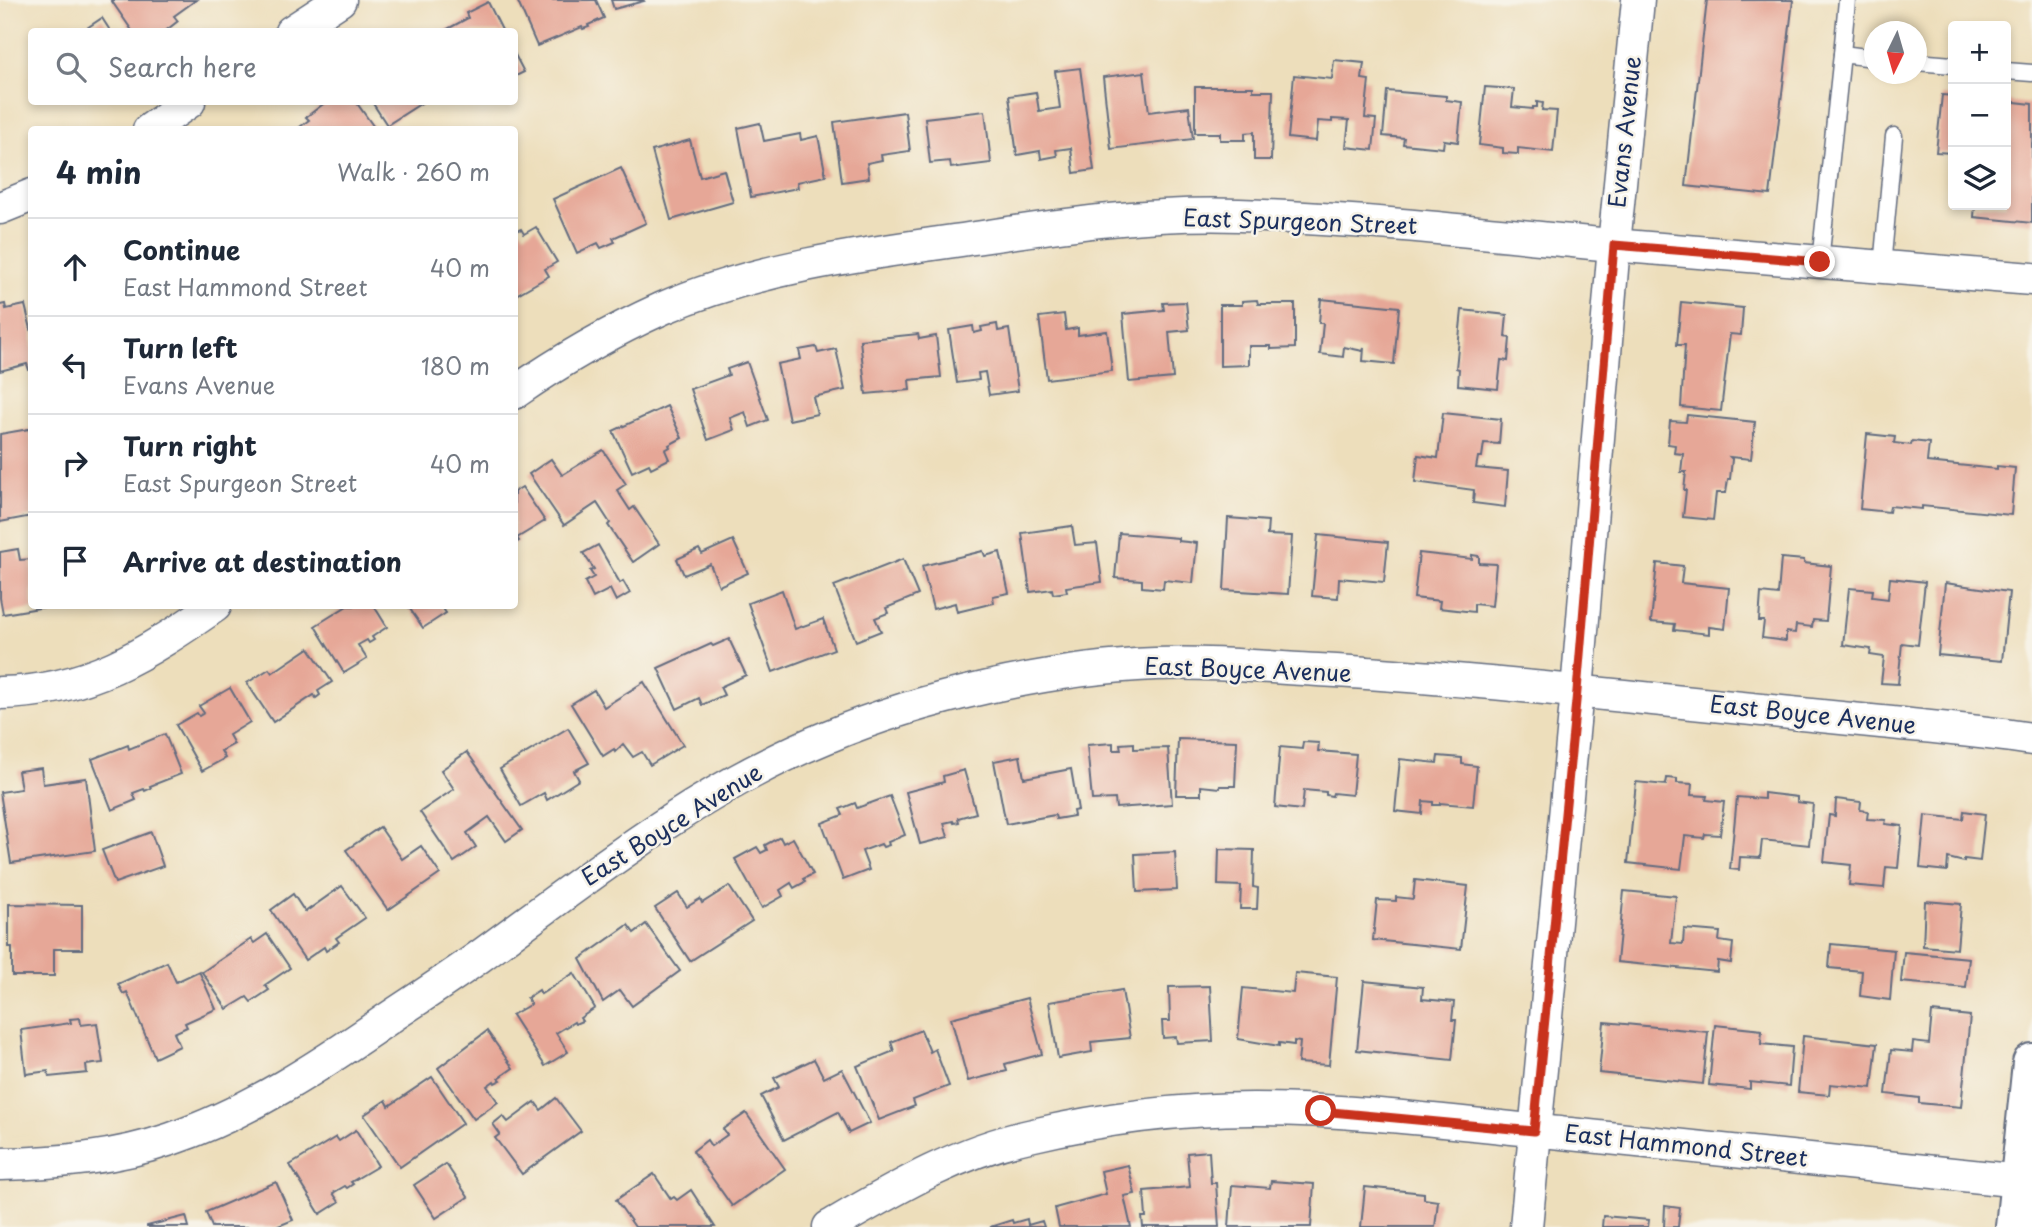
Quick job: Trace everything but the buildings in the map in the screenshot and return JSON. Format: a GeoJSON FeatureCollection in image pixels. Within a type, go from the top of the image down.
{"type":"FeatureCollection","features":[{"type":"Feature","properties":{"kind":"main road"},"geometry":{"type":"LineString","coordinates":[[2015,1227],[2032,1062]]}},
{"type":"Feature","properties":{"kind":"street"},"geometry":{"type":"LineString","coordinates":[[297,28],[340,0]]}},
{"type":"Feature","properties":{"kind":"street","name":"Evans Avenue"},"geometry":{"type":"LineString","coordinates":[[1526,1227],[1638,0]]}},
{"type":"Feature","properties":{"kind":"street"},"geometry":{"type":"LineString","coordinates":[[155,126],[185,105]]}},
{"type":"Feature","properties":{"kind":"street"},"geometry":{"type":"LineString","coordinates":[[0,208],[28,197]]}},
{"type":"Feature","properties":{"kind":"street","name":"East Spurgeon Street"},"geometry":{"type":"LineString","coordinates":[[518,391],[606,336],[664,308],[719,288],[788,270],[901,249],[1053,226],[1165,216],[1237,215],[1438,228],[2032,279]]}},
{"type":"Feature","properties":{"kind":"street"},"geometry":{"type":"LineString","coordinates":[[0,693],[21,693],[78,681],[128,663],[211,609]]}},
{"type":"Feature","properties":{"kind":"street","name":"East Boyce Avenue"},"geometry":{"type":"LineString","coordinates":[[0,1164],[53,1163],[110,1156],[170,1140],[227,1116],[323,1064],[474,960],[613,857],[714,793],[767,764],[828,736],[915,706],[1001,686],[1075,672],[1153,664],[1222,664],[1370,673],[1577,691],[2032,739]]}},
{"type":"Feature","properties":{"kind":"street","name":"East Hammond Street"},"geometry":{"type":"LineString","coordinates":[[829,1227],[907,1182],[960,1158],[1027,1136],[1115,1119],[1252,1109],[1321,1111],[2020,1181]]}},
{"type":"Feature","properties":{"kind":"lane"},"geometry":{"type":"LineString","coordinates":[[1820,262],[1847,0]]}},
{"type":"Feature","properties":{"kind":"lane"},"geometry":{"type":"LineString","coordinates":[[1842,54],[1864,57]]}},
{"type":"Feature","properties":{"kind":"lane"},"geometry":{"type":"LineString","coordinates":[[1927,63],[1948,65]]}},
{"type":"Feature","properties":{"kind":"lane"},"geometry":{"type":"LineString","coordinates":[[2011,71],[2032,73]]}},
{"type":"Feature","properties":{"kind":"lane"},"geometry":{"type":"LineString","coordinates":[[1882,267],[1894,135]]}},
{"type":"Feature","properties":{"kind":"route"},"geometry":{"type":"LineString","coordinates":[[1321,1111],[1534,1131],[1577,691],[1614,245],[1820,262]]}}]}
